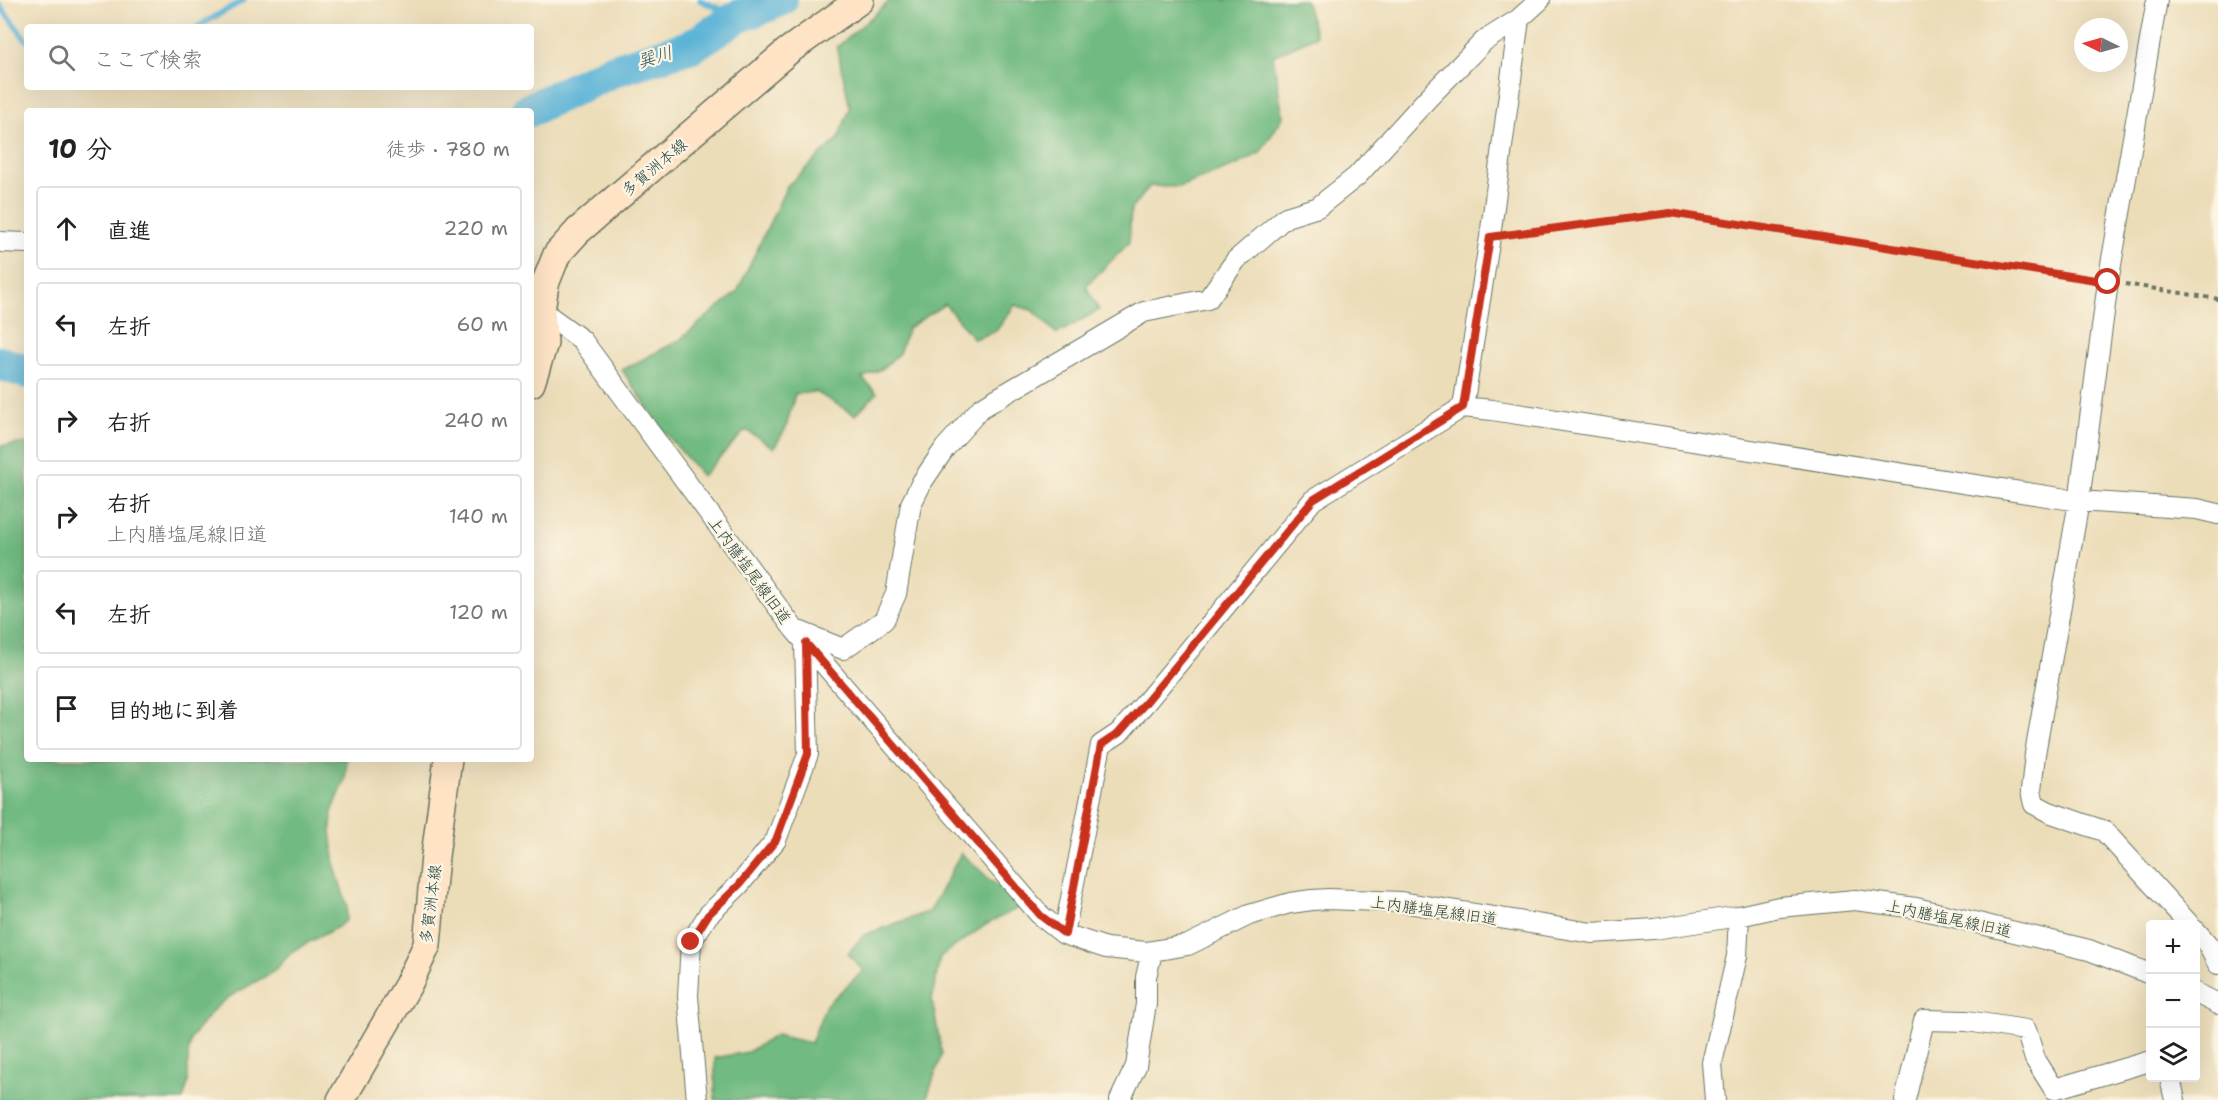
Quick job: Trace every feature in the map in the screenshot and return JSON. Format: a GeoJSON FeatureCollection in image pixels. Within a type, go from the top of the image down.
{"type":"FeatureCollection","features":[{"type":"Feature","properties":{"kind":"main road","name":"多賀洲本線"},"geometry":{"type":"LineString","coordinates":[[534,374],[544,343],[536,307],[557,254],[578,231],[788,51],[860,0]]}},
{"type":"Feature","properties":{"kind":"main road","name":"多賀洲本線"},"geometry":{"type":"LineString","coordinates":[[341,1100],[408,985],[427,945],[435,856],[448,762]]}},
{"type":"Feature","properties":{"kind":"street"},"geometry":{"type":"LineString","coordinates":[[697,1100],[688,996],[691,942],[708,915],[739,885],[776,840],[808,754],[800,636],[843,649],[884,620],[896,594],[911,504],[922,482],[945,448],[981,408],[1144,312],[1208,299],[1236,260],[1286,217],[1318,207],[1357,177],[1428,98],[1484,41],[1519,19],[1540,0]]}},
{"type":"Feature","properties":{"kind":"street"},"geometry":{"type":"LineString","coordinates":[[2157,0],[2108,282],[2079,501],[2035,754],[2031,791],[2034,804],[2049,812],[2104,831],[2185,920]]}},
{"type":"Feature","properties":{"kind":"street"},"geometry":{"type":"LineString","coordinates":[[1463,407],[1490,237],[1519,19]]}},
{"type":"Feature","properties":{"kind":"street"},"geometry":{"type":"LineString","coordinates":[[0,242],[24,243]]}},
{"type":"Feature","properties":{"kind":"street","name":"上内膳塩尾線旧道"},"geometry":{"type":"LineString","coordinates":[[536,307],[582,340],[800,636],[1041,916],[1065,934],[1106,948],[1152,952],[1188,945],[1220,928],[1259,912],[1290,903],[1329,898],[1401,902],[1592,933],[1654,929],[1739,916],[1779,907],[1855,900],[1916,908],[2089,950],[2146,972]]}},
{"type":"Feature","properties":{"kind":"street"},"geometry":{"type":"LineString","coordinates":[[1065,934],[1101,745],[1119,733],[1147,701],[1313,500],[1463,407],[2079,501],[2197,509],[2218,514]]}},
{"type":"Feature","properties":{"kind":"street"},"geometry":{"type":"LineString","coordinates":[[1715,1100],[1712,1063],[1737,957],[1739,916]]}},
{"type":"Feature","properties":{"kind":"street"},"geometry":{"type":"LineString","coordinates":[[2200,936],[2218,964]]}},
{"type":"Feature","properties":{"kind":"street"},"geometry":{"type":"LineString","coordinates":[[1120,1100],[1136,1066],[1146,1004],[1146,977],[1152,952]]}},
{"type":"Feature","properties":{"kind":"street"},"geometry":{"type":"LineString","coordinates":[[2200,995],[2218,1004]]}},
{"type":"Feature","properties":{"kind":"street"},"geometry":{"type":"LineString","coordinates":[[1905,1100],[1924,1020],[1966,1021],[2026,1030],[2035,1059],[2054,1089],[2146,1062]]}},
{"type":"Feature","properties":{"kind":"street"},"geometry":{"type":"LineString","coordinates":[[2171,1082],[2175,1100]]}},
{"type":"Feature","properties":{"kind":"path"},"geometry":{"type":"LineString","coordinates":[[1490,237],[1670,213],[2218,299]]}},
{"type":"Feature","properties":{"kind":"green space"},"geometry":{"type":"Polygon","coordinates":[[[891,0],[1305,0],[1316,36],[1273,56],[1283,117],[1260,153],[1237,165],[1179,187],[1150,186],[1131,209],[1129,243],[1086,286],[1099,310],[1057,334],[1034,311],[1015,305],[996,331],[974,339],[945,304],[908,328],[899,353],[883,368],[862,378],[877,393],[855,415],[816,392],[795,394],[786,428],[774,448],[746,430],[702,476],[663,430],[622,370],[678,341],[737,292],[787,186],[838,139],[850,108],[837,47],[891,0]]]}},
{"type":"Feature","properties":{"kind":"green space"},"geometry":{"type":"Polygon","coordinates":[[[24,443],[24,762],[347,762],[345,780],[332,812],[331,830],[335,867],[347,906],[346,920],[338,927],[294,950],[273,972],[229,997],[214,1009],[191,1038],[188,1055],[188,1083],[183,1100],[0,1100],[0,446],[24,443]]]}},
{"type":"Feature","properties":{"kind":"green space"},"geometry":{"type":"Polygon","coordinates":[[[961,853],[1020,907],[987,924],[940,957],[932,1000],[942,1054],[927,1097],[924,1100],[715,1100],[715,1058],[748,1052],[776,1035],[811,1043],[826,1005],[863,971],[848,953],[864,935],[930,911],[961,853]]]}},
{"type":"Feature","properties":{"kind":"waterway"},"geometry":{"type":"LineString","coordinates":[[202,24],[244,0]]}},
{"type":"Feature","properties":{"kind":"waterway"},"geometry":{"type":"LineString","coordinates":[[700,0],[737,17]]}},
{"type":"Feature","properties":{"kind":"waterway","name":"巽川"},"geometry":{"type":"LineString","coordinates":[[533,108],[614,70],[692,46],[737,17],[781,0]]}},
{"type":"Feature","properties":{"kind":"waterway"},"geometry":{"type":"LineString","coordinates":[[0,6],[24,37]]}},
{"type":"Feature","properties":{"kind":"waterway"},"geometry":{"type":"LineString","coordinates":[[0,363],[24,371]]}},
{"type":"Feature","properties":{"kind":"route"},"geometry":{"type":"LineString","coordinates":[[691,942],[708,915],[739,885],[776,840],[808,754],[806,643],[1041,916],[1065,934],[1101,745],[1119,733],[1147,701],[1313,500],[1463,407],[1490,237],[1670,213],[2108,282]]}}]}
